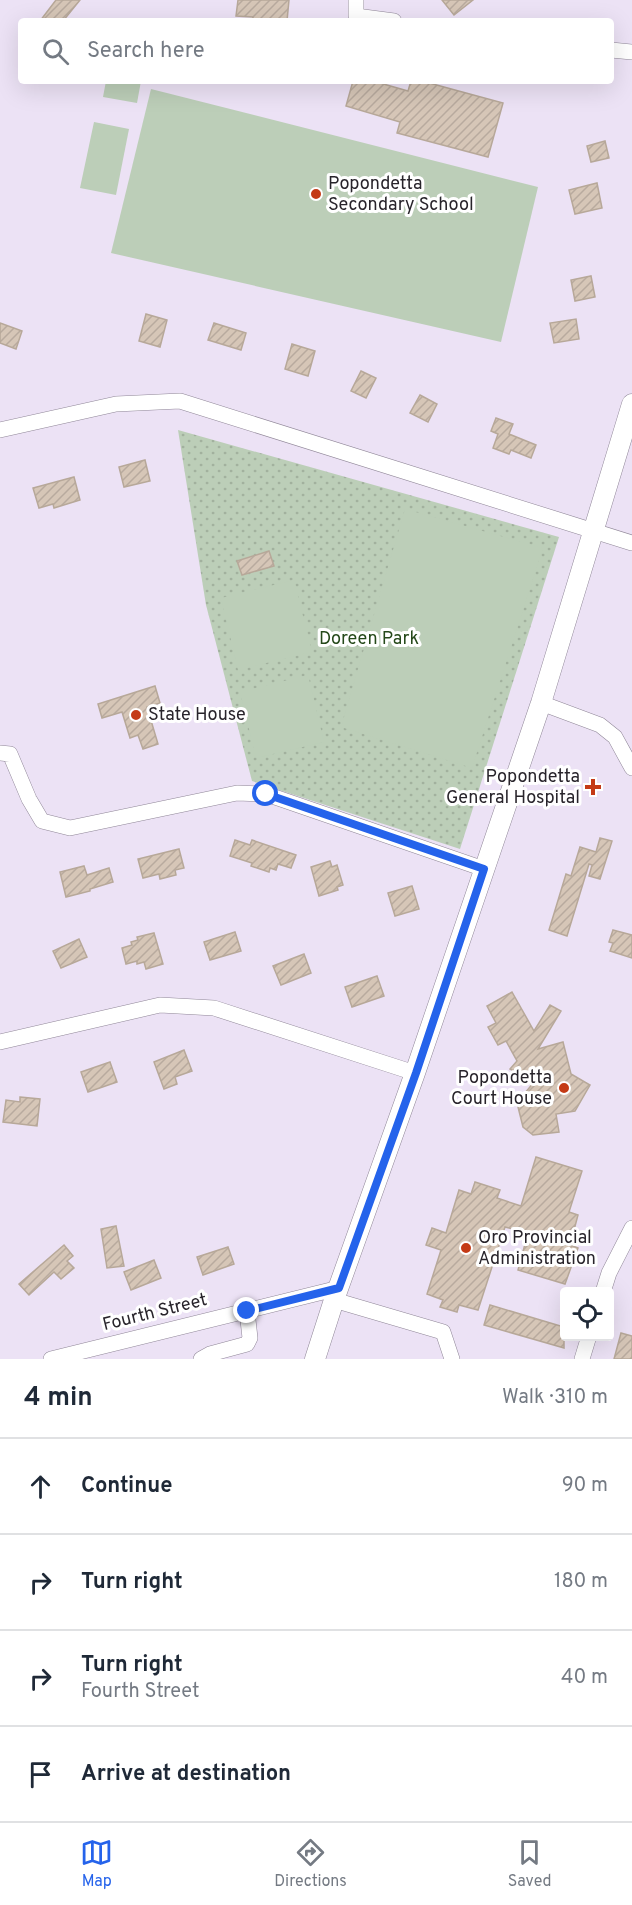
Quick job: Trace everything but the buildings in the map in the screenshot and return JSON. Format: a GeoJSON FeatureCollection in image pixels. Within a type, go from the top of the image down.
{"type":"FeatureCollection","features":[{"type":"Feature","properties":{"kind":"main road"},"geometry":{"type":"LineString","coordinates":[[315,1359],[416,1073],[541,703],[632,404]]}},
{"type":"Feature","properties":{"kind":"street"},"geometry":{"type":"LineString","coordinates":[[356,0],[356,16],[371,18]]}},
{"type":"Feature","properties":{"kind":"street"},"geometry":{"type":"LineString","coordinates":[[614,50],[632,52]]}},
{"type":"Feature","properties":{"kind":"street"},"geometry":{"type":"LineString","coordinates":[[0,430],[116,404],[180,401],[632,543]]}},
{"type":"Feature","properties":{"kind":"street"},"geometry":{"type":"LineString","coordinates":[[541,703],[600,725],[615,737],[632,768]]}},
{"type":"Feature","properties":{"kind":"street"},"geometry":{"type":"LineString","coordinates":[[0,753],[10,754],[29,799],[42,821],[70,828],[237,793],[266,794],[484,869]]}},
{"type":"Feature","properties":{"kind":"street"},"geometry":{"type":"LineString","coordinates":[[0,1042],[160,1005],[214,1008],[416,1073]]}},
{"type":"Feature","properties":{"kind":"street"},"geometry":{"type":"LineString","coordinates":[[605,1287],[609,1273],[632,1228]]}},
{"type":"Feature","properties":{"kind":"street"},"geometry":{"type":"LineString","coordinates":[[337,1294],[443,1332],[452,1359]]}},
{"type":"Feature","properties":{"kind":"street","name":"Fourth Street"},"geometry":{"type":"LineString","coordinates":[[51,1359],[247,1311],[337,1294]]}},
{"type":"Feature","properties":{"kind":"street"},"geometry":{"type":"LineString","coordinates":[[201,1359],[210,1354],[247,1344],[250,1338],[247,1311]]}},
{"type":"Feature","properties":{"kind":"street"},"geometry":{"type":"LineString","coordinates":[[582,1359],[587,1341]]}},
{"type":"Feature","properties":{"kind":"green space"},"geometry":{"type":"Polygon","coordinates":[[[105,84],[140,84],[137,103],[103,97],[105,84]]]}},
{"type":"Feature","properties":{"kind":"green space"},"geometry":{"type":"Polygon","coordinates":[[[151,89],[538,187],[501,342],[111,253],[151,89]]]}},
{"type":"Feature","properties":{"kind":"green space"},"geometry":{"type":"Polygon","coordinates":[[[94,122],[129,129],[116,195],[80,188],[94,122]]]}},
{"type":"Feature","properties":{"kind":"green space","name":"Doreen Park"},"geometry":{"type":"Polygon","coordinates":[[[178,430],[559,537],[460,849],[252,781],[206,605],[178,430]]]}},
{"type":"Feature","properties":{"kind":"green space"},"geometry":{"type":"Polygon","coordinates":[[[405,509],[543,548],[472,768],[341,727],[405,509]]]}},
{"type":"Feature","properties":{"kind":"green space"},"geometry":{"type":"Polygon","coordinates":[[[294,580],[312,652],[238,670],[221,598],[294,580]]]}},
{"type":"Feature","properties":{"kind":"green space"},"geometry":{"type":"Polygon","coordinates":[[[308,675],[324,742],[256,758],[240,692],[308,675]]]}},
{"type":"Feature","properties":{"kind":"place","name":"Popondetta Secondary School"},"geometry":{"type":"Point","coordinates":[316,194]}},
{"type":"Feature","properties":{"kind":"place","name":"State House"},"geometry":{"type":"Point","coordinates":[136,715]}},
{"type":"Feature","properties":{"kind":"place","name":"Popondetta General Hospital"},"geometry":{"type":"Point","coordinates":[593,787]}},
{"type":"Feature","properties":{"kind":"place","name":"Popondetta Court House"},"geometry":{"type":"Point","coordinates":[564,1088]}},
{"type":"Feature","properties":{"kind":"place","name":"Oro Provincial Administration"},"geometry":{"type":"Point","coordinates":[466,1248]}},
{"type":"Feature","properties":{"kind":"route"},"geometry":{"type":"LineString","coordinates":[[247,1311],[339,1288],[416,1073],[484,869],[266,794]]}}]}
